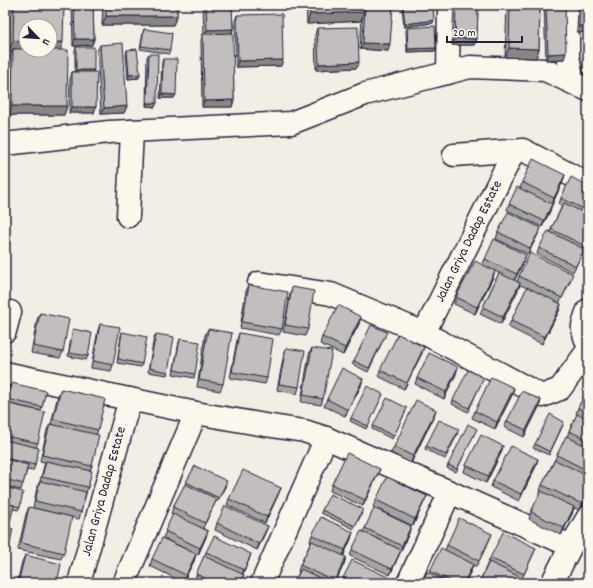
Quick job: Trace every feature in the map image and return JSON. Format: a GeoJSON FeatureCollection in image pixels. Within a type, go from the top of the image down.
{"type":"FeatureCollection","features":[{"type":"Feature","properties":{"kind":"street"},"geometry":{"type":"LineString","coordinates":[[448,5],[448,73]]}},
{"type":"Feature","properties":{"kind":"street"},"geometry":{"type":"LineString","coordinates":[[568,5],[568,56],[580,86]]}},
{"type":"Feature","properties":{"kind":"street"},"geometry":{"type":"LineString","coordinates":[[5,144],[109,132],[291,123],[365,94],[470,67],[545,70],[580,86]]}},
{"type":"Feature","properties":{"kind":"street"},"geometry":{"type":"LineString","coordinates":[[128,216],[132,131]]}},
{"type":"Feature","properties":{"kind":"street","name":"Jalan Griya Dadap Estate"},"geometry":{"type":"LineString","coordinates":[[424,333],[514,150]]}},
{"type":"Feature","properties":{"kind":"street"},"geometry":{"type":"LineString","coordinates":[[454,155],[523,150],[588,184]]}},
{"type":"Feature","properties":{"kind":"street"},"geometry":{"type":"LineString","coordinates":[[259,283],[331,294],[424,333],[542,396],[560,388],[588,350]]}},
{"type":"Feature","properties":{"kind":"street"},"geometry":{"type":"LineString","coordinates":[[588,310],[582,325],[582,332],[588,345]]}},
{"type":"Feature","properties":{"kind":"street"},"geometry":{"type":"LineString","coordinates":[[5,373],[196,413],[265,426],[304,431],[326,438],[571,546]]}},
{"type":"Feature","properties":{"kind":"street","name":"Jalan Griya Dadap Estate"},"geometry":{"type":"LineString","coordinates":[[79,583],[130,399]]}},
{"type":"Feature","properties":{"kind":"street"},"geometry":{"type":"LineString","coordinates":[[124,583],[196,413]]}},
{"type":"Feature","properties":{"kind":"street"},"geometry":{"type":"LineString","coordinates":[[262,583],[326,438]]}},
{"type":"Feature","properties":{"kind":"street"},"geometry":{"type":"LineString","coordinates":[[408,583],[450,492]]}},
{"type":"Feature","properties":{"kind":"street"},"geometry":{"type":"LineString","coordinates":[[552,583],[588,517]]}},
{"type":"Feature","properties":{"kind":"building"},"geometry":{"type":"Polygon","coordinates":[[[14,5],[64,5],[63,42],[58,42],[58,18],[18,18],[18,41],[13,41],[14,5]]]}},
{"type":"Feature","properties":{"kind":"building"},"geometry":{"type":"Polygon","coordinates":[[[74,5],[93,5],[94,39],[75,39],[74,5]]]}},
{"type":"Feature","properties":{"kind":"building"},"geometry":{"type":"Polygon","coordinates":[[[106,5],[177,5],[177,16],[106,16],[106,5]]]}},
{"type":"Feature","properties":{"kind":"building"},"geometry":{"type":"Polygon","coordinates":[[[206,5],[232,5],[233,29],[207,30],[206,5]]]}},
{"type":"Feature","properties":{"kind":"building"},"geometry":{"type":"Polygon","coordinates":[[[310,5],[364,5],[364,12],[310,14],[310,5]]]}},
{"type":"Feature","properties":{"kind":"building"},"geometry":{"type":"Polygon","coordinates":[[[365,5],[393,5],[390,44],[363,43],[365,5]]]}},
{"type":"Feature","properties":{"kind":"building"},"geometry":{"type":"Polygon","coordinates":[[[403,5],[433,5],[434,20],[405,24],[403,5]]]}},
{"type":"Feature","properties":{"kind":"building"},"geometry":{"type":"Polygon","coordinates":[[[456,5],[478,5],[477,39],[455,38],[456,5]]]}},
{"type":"Feature","properties":{"kind":"building"},"geometry":{"type":"Polygon","coordinates":[[[510,5],[540,5],[539,49],[509,48],[510,5]]]}},
{"type":"Feature","properties":{"kind":"building"},"geometry":{"type":"Polygon","coordinates":[[[546,5],[565,5],[566,53],[548,54],[546,5]]]}},
{"type":"Feature","properties":{"kind":"building"},"geometry":{"type":"Polygon","coordinates":[[[580,5],[588,5],[588,26],[579,26],[580,5]]]}},
{"type":"Feature","properties":{"kind":"building"},"geometry":{"type":"Polygon","coordinates":[[[282,14],[283,60],[238,61],[237,15],[282,14]]]}},
{"type":"Feature","properties":{"kind":"building"},"geometry":{"type":"Polygon","coordinates":[[[435,26],[436,48],[408,49],[407,28],[435,26]]]}},
{"type":"Feature","properties":{"kind":"building"},"geometry":{"type":"Polygon","coordinates":[[[358,27],[359,62],[319,64],[317,28],[358,27]]]}},
{"type":"Feature","properties":{"kind":"building"},"geometry":{"type":"Polygon","coordinates":[[[144,29],[172,33],[170,50],[141,46],[144,29]]]}},
{"type":"Feature","properties":{"kind":"building"},"geometry":{"type":"Polygon","coordinates":[[[233,33],[234,100],[204,101],[203,34],[233,33]]]}},
{"type":"Feature","properties":{"kind":"building"},"geometry":{"type":"Polygon","coordinates":[[[123,43],[127,106],[104,108],[100,45],[123,43]]]}},
{"type":"Feature","properties":{"kind":"building"},"geometry":{"type":"Polygon","coordinates":[[[76,47],[94,47],[94,70],[76,70],[76,47]]]}},
{"type":"Feature","properties":{"kind":"building"},"geometry":{"type":"Polygon","coordinates":[[[13,49],[18,49],[18,58],[58,58],[58,50],[68,50],[67,106],[12,106],[13,49]]]}},
{"type":"Feature","properties":{"kind":"building"},"geometry":{"type":"Polygon","coordinates":[[[137,49],[140,74],[129,75],[127,50],[137,49]]]}},
{"type":"Feature","properties":{"kind":"building"},"geometry":{"type":"Polygon","coordinates":[[[149,54],[158,54],[157,103],[147,103],[149,54]]]}},
{"type":"Feature","properties":{"kind":"building"},"geometry":{"type":"Polygon","coordinates":[[[163,59],[177,59],[176,95],[162,94],[163,59]]]}},
{"type":"Feature","properties":{"kind":"building"},"geometry":{"type":"Polygon","coordinates":[[[72,72],[97,72],[96,107],[72,107],[72,72]]]}},
{"type":"Feature","properties":{"kind":"building"},"geometry":{"type":"Polygon","coordinates":[[[533,159],[565,175],[554,198],[522,182],[533,159]]]}},
{"type":"Feature","properties":{"kind":"building"},"geometry":{"type":"Polygon","coordinates":[[[571,177],[588,186],[588,211],[561,198],[571,177]]]}},
{"type":"Feature","properties":{"kind":"building"},"geometry":{"type":"Polygon","coordinates":[[[517,187],[552,204],[544,221],[509,204],[517,187]]]}},
{"type":"Feature","properties":{"kind":"building"},"geometry":{"type":"Polygon","coordinates":[[[564,203],[588,215],[588,236],[583,245],[551,229],[564,203]]]}},
{"type":"Feature","properties":{"kind":"building"},"geometry":{"type":"Polygon","coordinates":[[[508,212],[541,228],[530,248],[498,232],[508,212]]]}},
{"type":"Feature","properties":{"kind":"building"},"geometry":{"type":"Polygon","coordinates":[[[548,231],[584,249],[576,266],[539,248],[548,231]]]}},
{"type":"Feature","properties":{"kind":"building"},"geometry":{"type":"Polygon","coordinates":[[[494,239],[526,255],[517,274],[485,259],[494,239]]]}},
{"type":"Feature","properties":{"kind":"building"},"geometry":{"type":"Polygon","coordinates":[[[530,253],[573,274],[562,298],[519,276],[530,253]]]}},
{"type":"Feature","properties":{"kind":"building"},"geometry":{"type":"Polygon","coordinates":[[[475,261],[495,271],[477,307],[456,297],[475,261]]]}},
{"type":"Feature","properties":{"kind":"building"},"geometry":{"type":"Polygon","coordinates":[[[499,273],[520,283],[503,317],[483,307],[499,273]]]}},
{"type":"Feature","properties":{"kind":"building"},"geometry":{"type":"Polygon","coordinates":[[[249,285],[288,292],[282,329],[242,322],[249,285]]]}},
{"type":"Feature","properties":{"kind":"building"},"geometry":{"type":"Polygon","coordinates":[[[292,287],[314,291],[308,329],[285,325],[292,287]]]}},
{"type":"Feature","properties":{"kind":"building"},"geometry":{"type":"Polygon","coordinates":[[[527,287],[561,304],[545,337],[511,321],[527,287]]]}},
{"type":"Feature","properties":{"kind":"building"},"geometry":{"type":"Polygon","coordinates":[[[338,305],[361,317],[345,348],[322,337],[338,305]]]}},
{"type":"Feature","properties":{"kind":"building"},"geometry":{"type":"Polygon","coordinates":[[[40,313],[69,319],[63,352],[33,346],[40,313]]]}},
{"type":"Feature","properties":{"kind":"building"},"geometry":{"type":"Polygon","coordinates":[[[100,324],[120,327],[113,365],[93,361],[100,324]]]}},
{"type":"Feature","properties":{"kind":"building"},"geometry":{"type":"Polygon","coordinates":[[[371,325],[387,332],[369,368],[354,361],[371,325]]]}},
{"type":"Feature","properties":{"kind":"building"},"geometry":{"type":"Polygon","coordinates":[[[73,329],[92,333],[88,356],[69,353],[73,329]]]}},
{"type":"Feature","properties":{"kind":"building"},"geometry":{"type":"Polygon","coordinates":[[[208,329],[232,333],[223,384],[199,380],[208,329]]]}},
{"type":"Feature","properties":{"kind":"building"},"geometry":{"type":"Polygon","coordinates":[[[122,332],[147,337],[142,364],[118,359],[122,332]]]}},
{"type":"Feature","properties":{"kind":"building"},"geometry":{"type":"Polygon","coordinates":[[[239,333],[273,339],[267,378],[232,372],[239,333]]]}},
{"type":"Feature","properties":{"kind":"building"},"geometry":{"type":"Polygon","coordinates":[[[156,334],[174,337],[168,372],[149,368],[156,334]]]}},
{"type":"Feature","properties":{"kind":"building"},"geometry":{"type":"Polygon","coordinates":[[[398,334],[424,347],[407,383],[380,370],[398,334]]]}},
{"type":"Feature","properties":{"kind":"building"},"geometry":{"type":"Polygon","coordinates":[[[180,339],[200,342],[195,374],[174,370],[180,339]]]}},
{"type":"Feature","properties":{"kind":"building"},"geometry":{"type":"Polygon","coordinates":[[[286,348],[305,351],[299,387],[279,384],[286,348]]]}},
{"type":"Feature","properties":{"kind":"building"},"geometry":{"type":"Polygon","coordinates":[[[312,348],[332,351],[323,399],[303,395],[312,348]]]}},
{"type":"Feature","properties":{"kind":"building"},"geometry":{"type":"Polygon","coordinates":[[[429,353],[458,367],[446,392],[417,378],[429,353]]]}},
{"type":"Feature","properties":{"kind":"building"},"geometry":{"type":"Polygon","coordinates":[[[342,368],[363,379],[348,410],[327,399],[342,368]]]}},
{"type":"Feature","properties":{"kind":"building"},"geometry":{"type":"Polygon","coordinates":[[[468,370],[484,378],[469,408],[453,400],[468,370]]]}},
{"type":"Feature","properties":{"kind":"building"},"geometry":{"type":"Polygon","coordinates":[[[491,377],[514,388],[497,422],[475,411],[491,377]]]}},
{"type":"Feature","properties":{"kind":"building"},"geometry":{"type":"Polygon","coordinates":[[[11,383],[46,391],[42,407],[7,399],[11,383]]]}},
{"type":"Feature","properties":{"kind":"building"},"geometry":{"type":"Polygon","coordinates":[[[367,386],[383,394],[368,426],[351,418],[367,386]]]}},
{"type":"Feature","properties":{"kind":"building"},"geometry":{"type":"Polygon","coordinates":[[[588,388],[588,412],[578,408],[588,388]]]}},
{"type":"Feature","properties":{"kind":"building"},"geometry":{"type":"Polygon","coordinates":[[[61,389],[105,399],[98,430],[53,419],[61,389]]]}},
{"type":"Feature","properties":{"kind":"building"},"geometry":{"type":"Polygon","coordinates":[[[522,391],[541,400],[526,430],[507,421],[522,391]]]}},
{"type":"Feature","properties":{"kind":"building"},"geometry":{"type":"Polygon","coordinates":[[[387,398],[407,408],[394,436],[373,426],[387,398]]]}},
{"type":"Feature","properties":{"kind":"building"},"geometry":{"type":"Polygon","coordinates":[[[416,400],[436,410],[413,456],[394,447],[416,400]]]}},
{"type":"Feature","properties":{"kind":"building"},"geometry":{"type":"Polygon","coordinates":[[[5,403],[45,412],[38,443],[5,436],[5,403]]]}},
{"type":"Feature","properties":{"kind":"building"},"geometry":{"type":"Polygon","coordinates":[[[550,414],[564,422],[550,452],[535,444],[550,414]]]}},
{"type":"Feature","properties":{"kind":"building"},"geometry":{"type":"Polygon","coordinates":[[[577,414],[588,419],[588,440],[569,431],[577,414]]]}},
{"type":"Feature","properties":{"kind":"building"},"geometry":{"type":"Polygon","coordinates":[[[439,420],[459,429],[446,455],[426,446],[439,420]]]}},
{"type":"Feature","properties":{"kind":"building"},"geometry":{"type":"Polygon","coordinates":[[[50,424],[99,435],[92,466],[42,455],[50,424]]]}},
{"type":"Feature","properties":{"kind":"building"},"geometry":{"type":"Polygon","coordinates":[[[468,424],[477,429],[457,469],[448,465],[468,424]]]}},
{"type":"Feature","properties":{"kind":"building"},"geometry":{"type":"Polygon","coordinates":[[[481,435],[503,446],[488,476],[466,465],[481,435]]]}},
{"type":"Feature","properties":{"kind":"building"},"geometry":{"type":"Polygon","coordinates":[[[566,436],[588,447],[588,471],[557,455],[566,436]]]}},
{"type":"Feature","properties":{"kind":"building"},"geometry":{"type":"Polygon","coordinates":[[[5,440],[39,448],[35,465],[5,458],[5,440]]]}},
{"type":"Feature","properties":{"kind":"building"},"geometry":{"type":"Polygon","coordinates":[[[511,446],[538,459],[521,494],[493,481],[511,446]]]}},
{"type":"Feature","properties":{"kind":"building"},"geometry":{"type":"Polygon","coordinates":[[[347,453],[380,469],[365,500],[332,484],[347,453]]]}},
{"type":"Feature","properties":{"kind":"building"},"geometry":{"type":"Polygon","coordinates":[[[5,459],[28,465],[23,484],[5,479],[5,459]]]}},
{"type":"Feature","properties":{"kind":"building"},"geometry":{"type":"Polygon","coordinates":[[[555,460],[588,476],[588,492],[582,504],[542,485],[555,460]]]}},
{"type":"Feature","properties":{"kind":"building"},"geometry":{"type":"Polygon","coordinates":[[[46,461],[92,471],[88,487],[42,477],[46,461]]]}},
{"type":"Feature","properties":{"kind":"building"},"geometry":{"type":"Polygon","coordinates":[[[195,466],[227,481],[219,498],[186,482],[195,466]]]}},
{"type":"Feature","properties":{"kind":"building"},"geometry":{"type":"Polygon","coordinates":[[[243,470],[281,488],[267,517],[229,499],[243,470]]]}},
{"type":"Feature","properties":{"kind":"building"},"geometry":{"type":"Polygon","coordinates":[[[387,477],[427,496],[415,519],[376,500],[387,477]]]}},
{"type":"Feature","properties":{"kind":"building"},"geometry":{"type":"Polygon","coordinates":[[[40,481],[86,492],[81,512],[35,501],[40,481]]]}},
{"type":"Feature","properties":{"kind":"building"},"geometry":{"type":"Polygon","coordinates":[[[185,484],[217,499],[205,523],[173,507],[185,484]]]}},
{"type":"Feature","properties":{"kind":"building"},"geometry":{"type":"Polygon","coordinates":[[[5,487],[23,492],[20,507],[5,503],[5,487]]]}},
{"type":"Feature","properties":{"kind":"building"},"geometry":{"type":"Polygon","coordinates":[[[541,491],[574,507],[564,528],[531,512],[541,491]]]}},
{"type":"Feature","properties":{"kind":"building"},"geometry":{"type":"Polygon","coordinates":[[[330,494],[363,509],[355,526],[322,510],[330,494]]]}},
{"type":"Feature","properties":{"kind":"building"},"geometry":{"type":"Polygon","coordinates":[[[5,503],[14,505],[9,526],[5,525],[5,503]]]}},
{"type":"Feature","properties":{"kind":"building"},"geometry":{"type":"Polygon","coordinates":[[[225,506],[268,526],[259,544],[217,523],[225,506]]]}},
{"type":"Feature","properties":{"kind":"building"},"geometry":{"type":"Polygon","coordinates":[[[29,507],[72,517],[64,553],[21,543],[29,507]]]}},
{"type":"Feature","properties":{"kind":"building"},"geometry":{"type":"Polygon","coordinates":[[[374,508],[411,526],[402,546],[365,528],[374,508]]]}},
{"type":"Feature","properties":{"kind":"building"},"geometry":{"type":"Polygon","coordinates":[[[173,514],[208,531],[200,548],[165,531],[173,514]]]}},
{"type":"Feature","properties":{"kind":"building"},"geometry":{"type":"Polygon","coordinates":[[[321,517],[353,532],[345,550],[312,535],[321,517]]]}},
{"type":"Feature","properties":{"kind":"building"},"geometry":{"type":"Polygon","coordinates":[[[459,518],[492,534],[479,561],[447,545],[459,518]]]}},
{"type":"Feature","properties":{"kind":"building"},"geometry":{"type":"Polygon","coordinates":[[[5,527],[13,529],[8,551],[5,551],[5,527]]]}},
{"type":"Feature","properties":{"kind":"building"},"geometry":{"type":"Polygon","coordinates":[[[361,531],[401,550],[392,569],[352,550],[361,531]]]}},
{"type":"Feature","properties":{"kind":"building"},"geometry":{"type":"Polygon","coordinates":[[[503,532],[536,548],[524,574],[490,558],[503,532]]]}},
{"type":"Feature","properties":{"kind":"building"},"geometry":{"type":"Polygon","coordinates":[[[214,536],[251,554],[244,570],[206,552],[214,536]]]}},
{"type":"Feature","properties":{"kind":"building"},"geometry":{"type":"Polygon","coordinates":[[[162,538],[196,554],[186,575],[152,559],[162,538]]]}},
{"type":"Feature","properties":{"kind":"building"},"geometry":{"type":"Polygon","coordinates":[[[312,541],[346,557],[335,581],[300,565],[312,541]]]}},
{"type":"Feature","properties":{"kind":"building"},"geometry":{"type":"Polygon","coordinates":[[[441,548],[473,564],[464,583],[455,583],[430,571],[441,548]]]}},
{"type":"Feature","properties":{"kind":"building"},"geometry":{"type":"Polygon","coordinates":[[[25,555],[61,564],[57,583],[18,583],[25,555]]]}},
{"type":"Feature","properties":{"kind":"building"},"geometry":{"type":"Polygon","coordinates":[[[204,556],[244,575],[240,583],[215,583],[196,574],[204,556]]]}},
{"type":"Feature","properties":{"kind":"building"},"geometry":{"type":"Polygon","coordinates":[[[352,560],[392,579],[391,583],[354,583],[343,578],[352,560]]]}},
{"type":"Feature","properties":{"kind":"building"},"geometry":{"type":"Polygon","coordinates":[[[489,562],[522,578],[519,583],[479,583],[489,562]]]}},
{"type":"Feature","properties":{"kind":"building"},"geometry":{"type":"Polygon","coordinates":[[[301,569],[330,583],[294,583],[301,569]]]}},
{"type":"Feature","properties":{"kind":"building"},"geometry":{"type":"Polygon","coordinates":[[[427,572],[451,583],[422,583],[427,572]]]}},
{"type":"Feature","properties":{"kind":"building"},"geometry":{"type":"Polygon","coordinates":[[[138,579],[147,583],[135,583],[138,579]]]}},
{"type":"Feature","properties":{"kind":"building"},"geometry":{"type":"Polygon","coordinates":[[[199,580],[205,583],[198,583],[199,580]]]}}]}
